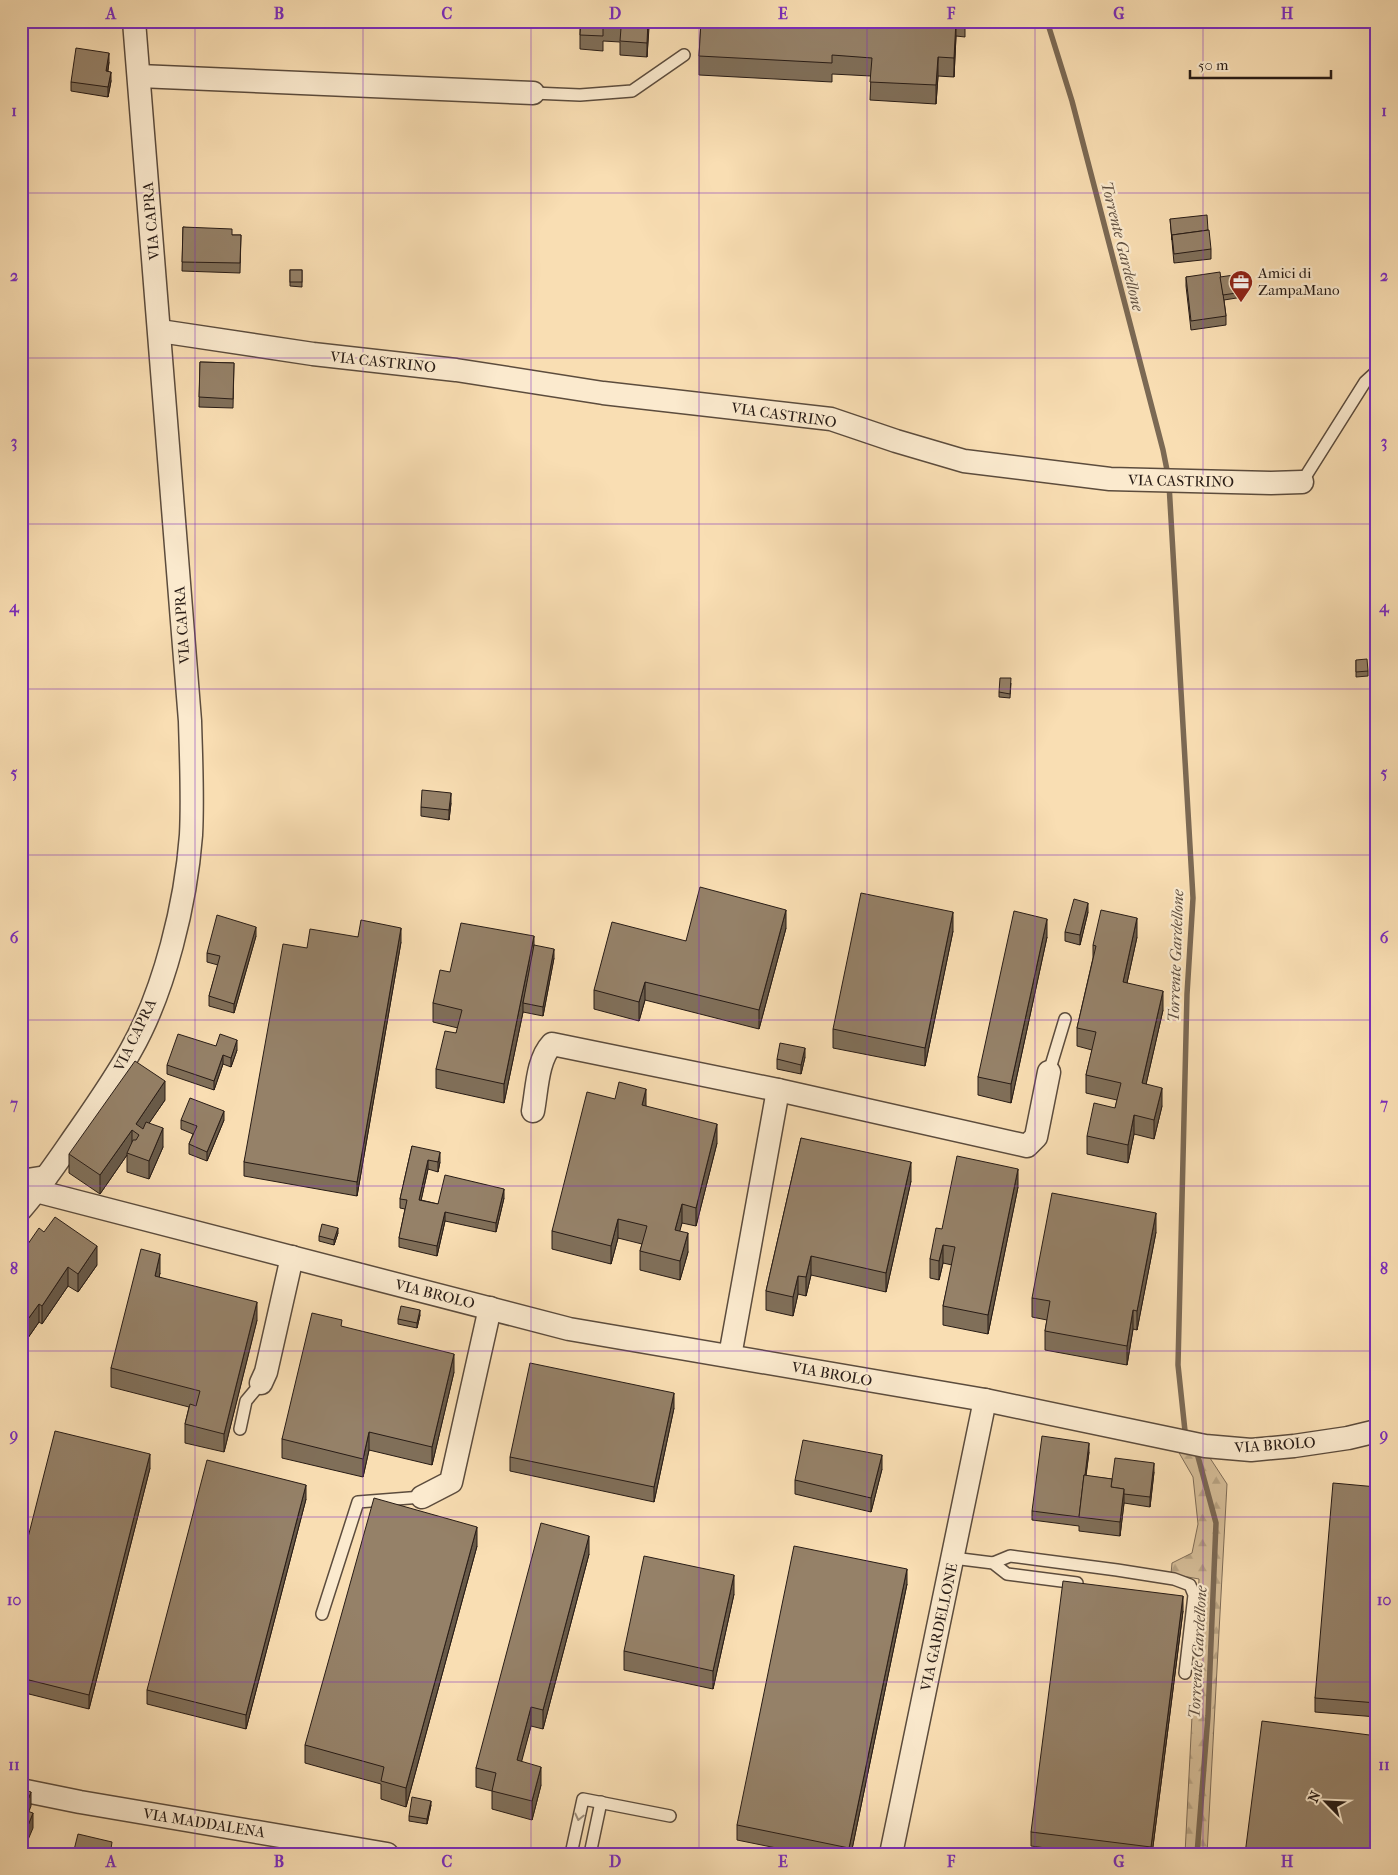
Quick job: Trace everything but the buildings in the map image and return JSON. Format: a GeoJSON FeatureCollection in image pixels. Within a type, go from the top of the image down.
{"type":"FeatureCollection","features":[{"type":"Feature","properties":{"kind":"street","name":"VIA CAPRA"},"geometry":{"type":"LineString","coordinates":[[29,1194],[108,1089],[132,1048],[164,971],[176,927],[187,872],[191,835],[190,721],[134,21]]}},
{"type":"Feature","properties":{"kind":"street"},"geometry":{"type":"LineString","coordinates":[[139,76],[533,93]]}},
{"type":"Feature","properties":{"kind":"street","name":"VIA CASTRINO"},"geometry":{"type":"LineString","coordinates":[[160,330],[313,354],[456,370],[602,393],[831,419],[964,461],[1110,480],[1302,482]]}},
{"type":"Feature","properties":{"kind":"street"},"geometry":{"type":"LineString","coordinates":[[533,1111],[542,1064],[546,1050],[552,1044],[778,1090],[1027,1146],[1036,1137],[1048,1072]]}},
{"type":"Feature","properties":{"kind":"street"},"geometry":{"type":"LineString","coordinates":[[730,1356],[778,1090]]}},
{"type":"Feature","properties":{"kind":"street","name":"VIA BROLO"},"geometry":{"type":"LineString","coordinates":[[29,1194],[292,1257],[569,1329],[985,1400],[1205,1446],[1251,1450],[1348,1438],[1377,1431]]}},
{"type":"Feature","properties":{"kind":"street"},"geometry":{"type":"LineString","coordinates":[[261,1383],[266,1372],[292,1257]]}},
{"type":"Feature","properties":{"kind":"street"},"geometry":{"type":"LineString","coordinates":[[422,1497],[452,1482],[490,1308]]}},
{"type":"Feature","properties":{"kind":"street","name":"VIA GARDELLONE"},"geometry":{"type":"LineString","coordinates":[[892,1854],[985,1400]]}},
{"type":"Feature","properties":{"kind":"street","name":"VIA MADDALENA"},"geometry":{"type":"LineString","coordinates":[[21,1790],[346,1850],[387,1854]]}},
{"type":"Feature","properties":{"kind":"lane"},"geometry":{"type":"LineString","coordinates":[[533,93],[580,95],[632,91],[684,55]]}},
{"type":"Feature","properties":{"kind":"lane","name":"VIA CASTRINO"},"geometry":{"type":"LineString","coordinates":[[1302,482],[1365,382],[1377,371]]}},
{"type":"Feature","properties":{"kind":"lane"},"geometry":{"type":"LineString","coordinates":[[1048,1072],[1065,1019]]}},
{"type":"Feature","properties":{"kind":"lane"},"geometry":{"type":"LineString","coordinates":[[240,1430],[246,1401],[261,1383]]}},
{"type":"Feature","properties":{"kind":"lane"},"geometry":{"type":"LineString","coordinates":[[322,1614],[358,1502],[422,1497]]}},
{"type":"Feature","properties":{"kind":"lane"},"geometry":{"type":"LineString","coordinates":[[993,1563],[1010,1556],[1174,1579],[1190,1585],[1194,1595],[1185,1673]]}},
{"type":"Feature","properties":{"kind":"lane"},"geometry":{"type":"LineString","coordinates":[[953,1558],[993,1563],[1008,1574],[1092,1585]]}},
{"type":"Feature","properties":{"kind":"lane"},"geometry":{"type":"LineString","coordinates":[[571,1854],[583,1798],[670,1816]]}},
{"type":"Feature","properties":{"kind":"lane"},"geometry":{"type":"LineString","coordinates":[[590,1854],[601,1802]]}},
{"type":"Feature","properties":{"kind":"green space"},"geometry":{"type":"Polygon","coordinates":[[[1178,1451],[1208,1455],[1227,1484],[1207,1854],[1185,1854],[1199,1579],[1171,1574],[1172,1563],[1192,1553],[1198,1524],[1193,1477],[1178,1451]]]}},
{"type":"Feature","properties":{"kind":"waterway","name":"Torrente Gardellone"},"geometry":{"type":"LineString","coordinates":[[1047,21],[1072,101],[1168,475]]}},
{"type":"Feature","properties":{"kind":"waterway","name":"Torrente Gardellone"},"geometry":{"type":"LineString","coordinates":[[1169,484],[1193,898],[1187,994],[1178,1365],[1185,1431]]}},
{"type":"Feature","properties":{"kind":"waterway","name":"Torrente Gardellone"},"geometry":{"type":"LineString","coordinates":[[1197,1453],[1216,1523],[1208,1716],[1197,1854]]}},
{"type":"Feature","properties":{"kind":"place","name":"Amici di ZampaMano"},"geometry":{"type":"Point","coordinates":[1241,303]}}]}
